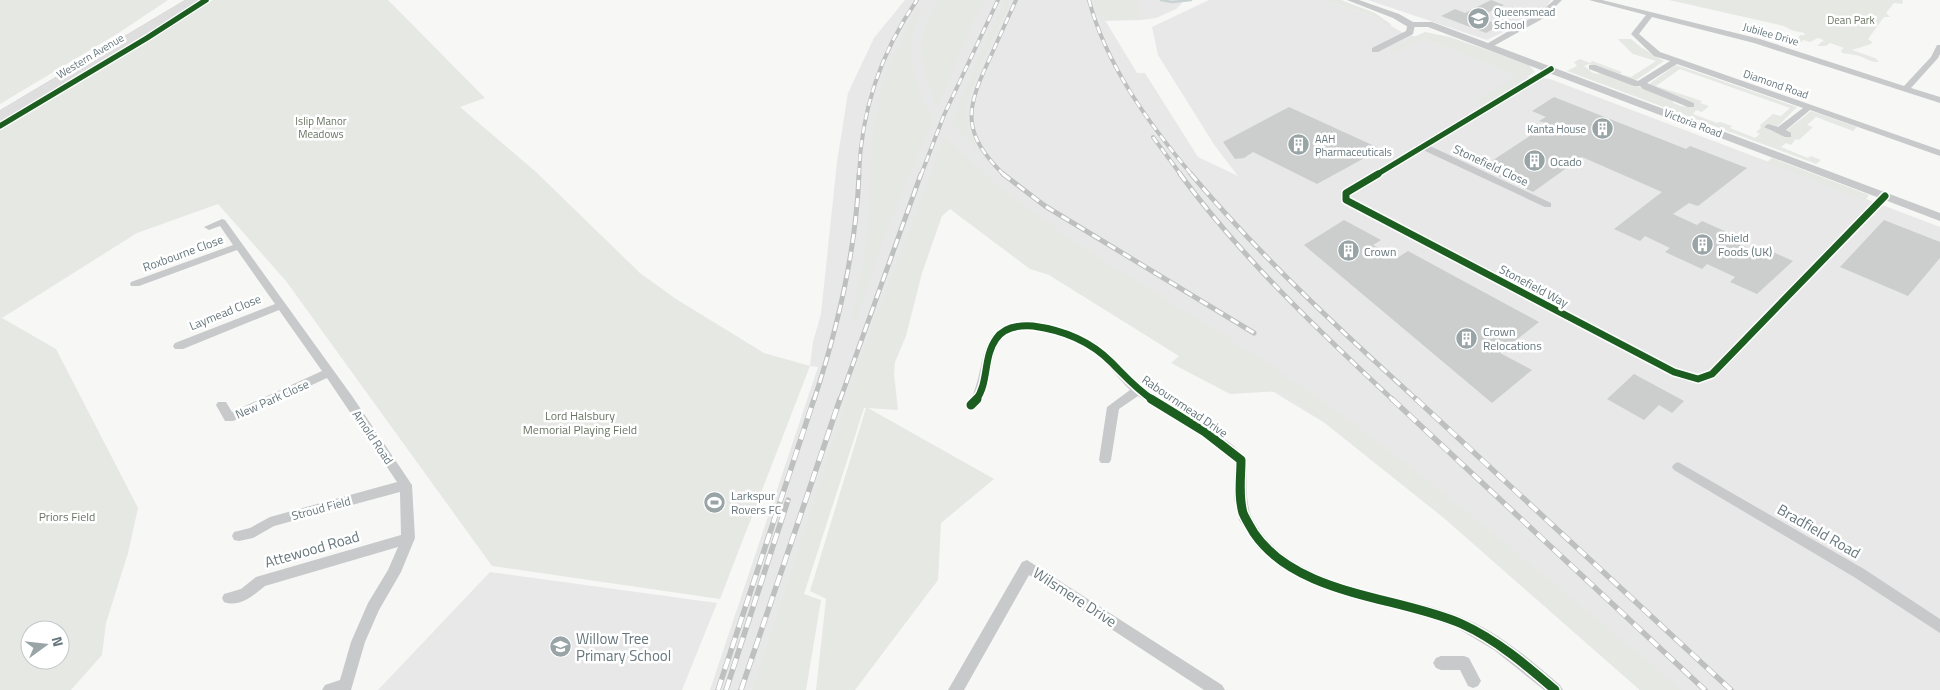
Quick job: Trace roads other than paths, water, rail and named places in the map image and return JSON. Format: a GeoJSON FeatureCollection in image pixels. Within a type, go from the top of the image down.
{"type":"FeatureCollection","features":[{"type":"Feature","properties":{"kind":"highway","name":"Western Avenue"},"geometry":{"type":"LineString","coordinates":[[0,108],[152,17],[176,0]]}},
{"type":"Feature","properties":{"kind":"highway","name":"Western Avenue"},"geometry":{"type":"LineString","coordinates":[[0,117],[195,0]]}},
{"type":"Feature","properties":{"kind":"street","name":"Victoria Road"},"geometry":{"type":"LineString","coordinates":[[1351,0],[1387,14],[1394,20],[1445,32],[1551,69],[1940,217]]}},
{"type":"Feature","properties":{"kind":"street"},"geometry":{"type":"LineString","coordinates":[[1486,46],[1540,16],[1558,0]]}},
{"type":"Feature","properties":{"kind":"street","name":"Jubilee Drive"},"geometry":{"type":"LineString","coordinates":[[1593,0],[1757,41],[1940,100]]}},
{"type":"Feature","properties":{"kind":"street","name":"Diamond Road"},"geometry":{"type":"LineString","coordinates":[[1650,15],[1635,34],[1657,54],[1940,153]]}},
{"type":"Feature","properties":{"kind":"street"},"geometry":{"type":"LineString","coordinates":[[1375,50],[1410,32],[1411,25]]}},
{"type":"Feature","properties":{"kind":"street"},"geometry":{"type":"LineString","coordinates":[[1905,89],[1937,59],[1940,48]]}},
{"type":"Feature","properties":{"kind":"street"},"geometry":{"type":"LineString","coordinates":[[1592,67],[1637,84],[1642,83],[1676,61]]}},
{"type":"Feature","properties":{"kind":"street","name":"Stonefield Way"},"geometry":{"type":"LineString","coordinates":[[1551,69],[1346,193],[1346,200],[1674,372],[1693,380],[1706,378],[1712,374],[1885,196]]}},
{"type":"Feature","properties":{"kind":"street"},"geometry":{"type":"LineString","coordinates":[[1642,83],[1646,87],[1691,105]]}},
{"type":"Feature","properties":{"kind":"street"},"geometry":{"type":"LineString","coordinates":[[1768,128],[1784,132],[1809,108]]}},
{"type":"Feature","properties":{"kind":"street","name":"Stonefield Close"},"geometry":{"type":"LineString","coordinates":[[1424,147],[1548,205]]}},
{"type":"Feature","properties":{"kind":"street","name":"Arnold Road"},"geometry":{"type":"LineString","coordinates":[[209,227],[222,222],[282,305],[406,486]]}},
{"type":"Feature","properties":{"kind":"street","name":"Roxbourne Close"},"geometry":{"type":"LineString","coordinates":[[135,284],[240,246]]}},
{"type":"Feature","properties":{"kind":"street","name":"Laymead Close"},"geometry":{"type":"LineString","coordinates":[[179,346],[282,305]]}},
{"type":"Feature","properties":{"kind":"street","name":"Rabournmead Drive"},"geometry":{"type":"LineString","coordinates":[[971,405],[980,395],[995,339],[1009,328],[1026,325],[1062,331],[1090,343],[1102,352],[1137,390],[1201,428],[1241,460],[1241,496],[1245,519],[1260,544],[1273,556],[1307,575],[1332,584],[1412,607],[1462,624],[1511,653],[1555,690]]}},
{"type":"Feature","properties":{"kind":"street","name":"New Park Close"},"geometry":{"type":"LineString","coordinates":[[222,405],[229,418],[328,373]]}},
{"type":"Feature","properties":{"kind":"street"},"geometry":{"type":"LineString","coordinates":[[1105,460],[1113,407],[1137,390]]}},
{"type":"Feature","properties":{"kind":"street","name":"Bradfield Road"},"geometry":{"type":"LineString","coordinates":[[1678,467],[1859,573],[1940,627]]}},
{"type":"Feature","properties":{"kind":"street"},"geometry":{"type":"LineString","coordinates":[[330,690],[344,688],[358,642],[373,607],[394,572],[408,538],[406,486]]}},
{"type":"Feature","properties":{"kind":"street","name":"Stroud Field"},"geometry":{"type":"LineString","coordinates":[[239,536],[253,533],[270,522],[406,486]]}},
{"type":"Feature","properties":{"kind":"street","name":"Attewood Road"},"geometry":{"type":"LineString","coordinates":[[229,598],[245,594],[261,581],[408,538]]}},
{"type":"Feature","properties":{"kind":"street","name":"Wilsmere Drive"},"geometry":{"type":"LineString","coordinates":[[957,690],[1027,566],[1217,690]]}},
{"type":"Feature","properties":{"kind":"street"},"geometry":{"type":"LineString","coordinates":[[1440,663],[1464,663],[1473,681]]}},
{"type":"Feature","properties":{"kind":"waterway"},"geometry":{"type":"LineString","coordinates":[[1161,0],[1172,2],[1191,0]]}},
{"type":"Feature","properties":{"kind":"railway"},"geometry":{"type":"LineString","coordinates":[[859,175],[864,128],[875,83],[893,40],[917,0]]}},
{"type":"Feature","properties":{"kind":"railway"},"geometry":{"type":"LineString","coordinates":[[921,175],[944,115],[998,0]]}},
{"type":"Feature","properties":{"kind":"railway"},"geometry":{"type":"LineString","coordinates":[[1003,174],[990,160],[974,134],[972,108],[981,78],[1016,0]]}},
{"type":"Feature","properties":{"kind":"railway"},"geometry":{"type":"LineString","coordinates":[[1089,0],[1106,48],[1131,93],[1160,135],[1192,175]]}},
{"type":"Feature","properties":{"kind":"railway"},"geometry":{"type":"LineString","coordinates":[[1153,137],[1181,175]]}},
{"type":"Feature","properties":{"kind":"railway"},"geometry":{"type":"LineString","coordinates":[[814,400],[831,345],[850,260],[859,174]]}},
{"type":"Feature","properties":{"kind":"railway"},"geometry":{"type":"LineString","coordinates":[[840,400],[921,174]]}},
{"type":"Feature","properties":{"kind":"railway"},"geometry":{"type":"LineString","coordinates":[[1003,174],[1045,206],[1254,333]]}},
{"type":"Feature","properties":{"kind":"railway"},"geometry":{"type":"LineString","coordinates":[[1180,174],[1254,264],[1309,320],[1393,400]]}},
{"type":"Feature","properties":{"kind":"railway"},"geometry":{"type":"LineString","coordinates":[[1191,174],[1272,263],[1417,400]]}},
{"type":"Feature","properties":{"kind":"railway"},"geometry":{"type":"LineString","coordinates":[[718,690],[814,399]]}},
{"type":"Feature","properties":{"kind":"railway"},"geometry":{"type":"LineString","coordinates":[[741,690],[840,399]]}},
{"type":"Feature","properties":{"kind":"railway"},"geometry":{"type":"LineString","coordinates":[[1392,399],[1705,690]]}},
{"type":"Feature","properties":{"kind":"railway"},"geometry":{"type":"LineString","coordinates":[[1416,399],[1731,690]]}},
{"type":"Feature","properties":{"kind":"railway"},"geometry":{"type":"LineString","coordinates":[[726,690],[788,500]]}},
{"type":"Feature","properties":{"kind":"place","name":"Queensmead School"},"geometry":{"type":"Point","coordinates":[1478,18]}},
{"type":"Feature","properties":{"kind":"place","name":"Kanta House"},"geometry":{"type":"Point","coordinates":[1602,129]}},
{"type":"Feature","properties":{"kind":"place","name":"AAH Pharmaceuticals"},"geometry":{"type":"Point","coordinates":[1299,145]}},
{"type":"Feature","properties":{"kind":"place","name":"Ocado"},"geometry":{"type":"Point","coordinates":[1534,161]}},
{"type":"Feature","properties":{"kind":"place","name":"Shield Foods (UK)"},"geometry":{"type":"Point","coordinates":[1702,244]}},
{"type":"Feature","properties":{"kind":"place","name":"Crown"},"geometry":{"type":"Point","coordinates":[1348,251]}},
{"type":"Feature","properties":{"kind":"place","name":"Crown Relocations"},"geometry":{"type":"Point","coordinates":[1467,338]}},
{"type":"Feature","properties":{"kind":"place","name":"Larkspur Rovers FC"},"geometry":{"type":"Point","coordinates":[715,502]}},
{"type":"Feature","properties":{"kind":"place","name":"Willow Tree Primary School"},"geometry":{"type":"Point","coordinates":[560,647]}},
{"type":"Feature","properties":{"kind":"park label","name":"Dean Park"},"geometry":{"type":"Point","coordinates":[1851,20]}},
{"type":"Feature","properties":{"kind":"park label","name":"Islip Manor Meadows"},"geometry":{"type":"Point","coordinates":[321,127]}},
{"type":"Feature","properties":{"kind":"park label","name":"Lord Halsbury Memorial Playing Field"},"geometry":{"type":"Point","coordinates":[580,422]}},
{"type":"Feature","properties":{"kind":"park label","name":"Priors Field"},"geometry":{"type":"Point","coordinates":[67,516]}}]}
